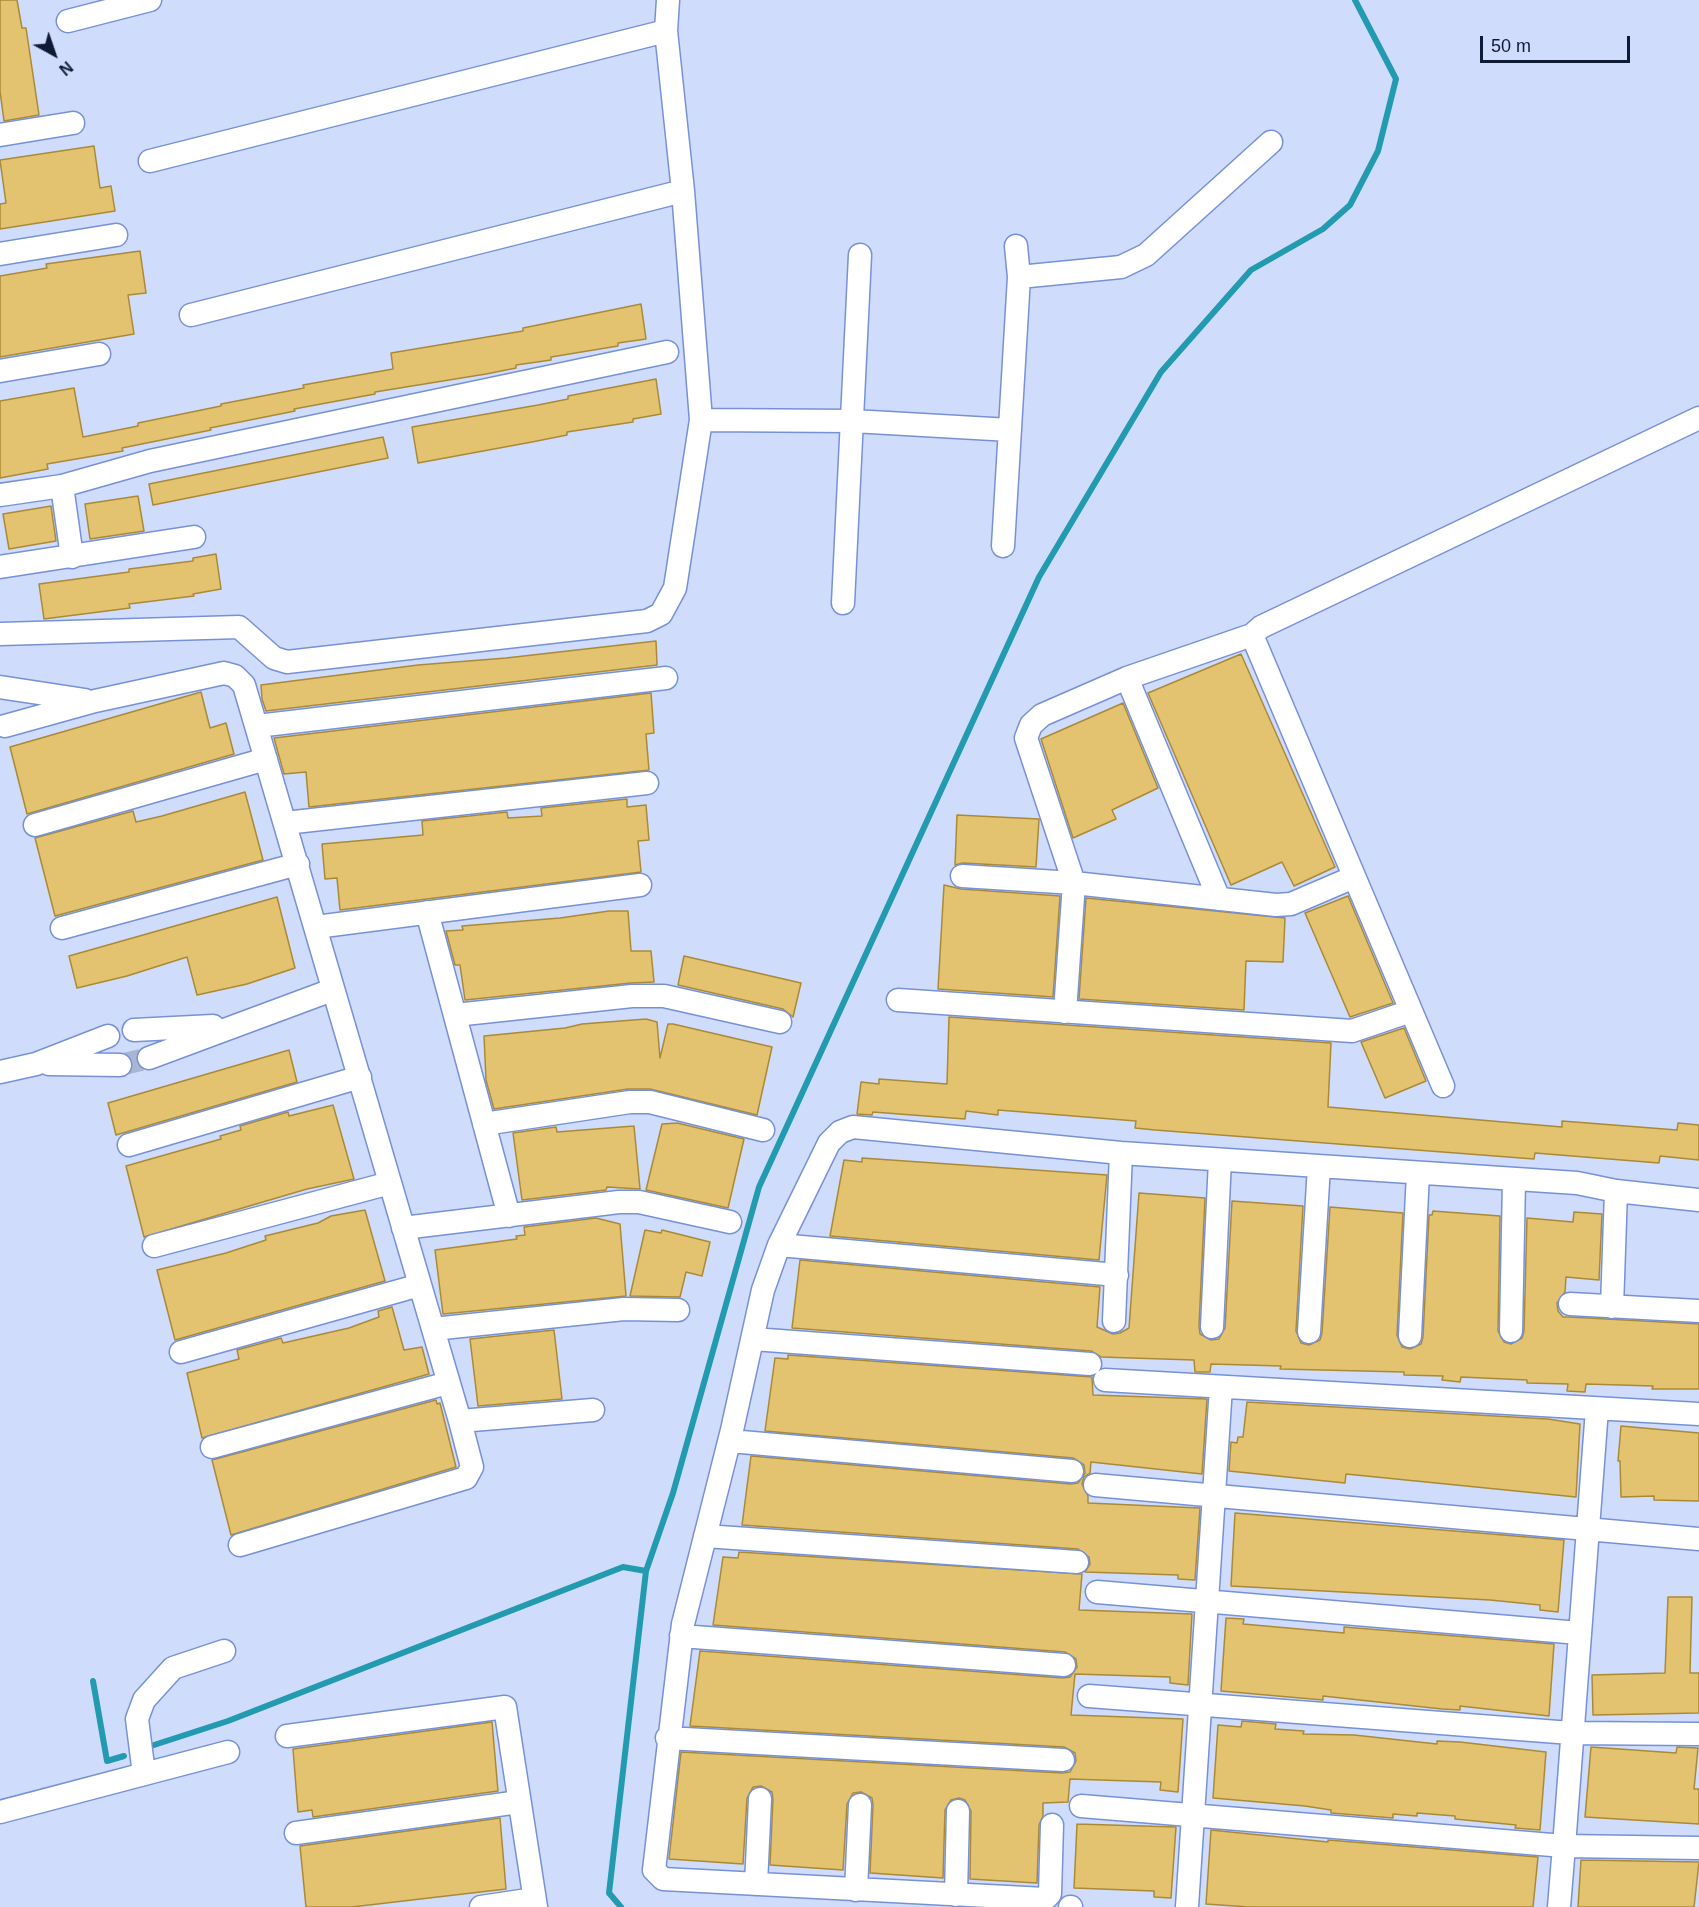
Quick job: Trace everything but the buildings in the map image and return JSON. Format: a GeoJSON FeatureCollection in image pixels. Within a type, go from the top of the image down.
{"type":"FeatureCollection","features":[{"type":"Feature","properties":{"kind":"street"},"geometry":{"type":"LineString","coordinates":[[68,21],[150,0]]}},
{"type":"Feature","properties":{"kind":"street"},"geometry":{"type":"LineString","coordinates":[[0,634],[239,627],[274,658],[287,662],[647,621],[661,614],[675,588],[701,420],[684,191],[666,31],[668,0]]}},
{"type":"Feature","properties":{"kind":"street"},"geometry":{"type":"LineString","coordinates":[[150,161],[666,31]]}},
{"type":"Feature","properties":{"kind":"street"},"geometry":{"type":"LineString","coordinates":[[0,135],[73,123]]}},
{"type":"Feature","properties":{"kind":"street"},"geometry":{"type":"LineString","coordinates":[[1019,278],[1121,267],[1146,255],[1271,142]]}},
{"type":"Feature","properties":{"kind":"street"},"geometry":{"type":"LineString","coordinates":[[191,315],[684,191]]}},
{"type":"Feature","properties":{"kind":"street"},"geometry":{"type":"LineString","coordinates":[[0,254],[116,235]]}},
{"type":"Feature","properties":{"kind":"street"},"geometry":{"type":"LineString","coordinates":[[1003,546],[1019,278],[1016,246]]}},
{"type":"Feature","properties":{"kind":"street"},"geometry":{"type":"LineString","coordinates":[[843,603],[860,255]]}},
{"type":"Feature","properties":{"kind":"street"},"geometry":{"type":"LineString","coordinates":[[0,495],[62,486],[150,460],[667,352]]}},
{"type":"Feature","properties":{"kind":"street"},"geometry":{"type":"LineString","coordinates":[[0,371],[99,354]]}},
{"type":"Feature","properties":{"kind":"street"},"geometry":{"type":"LineString","coordinates":[[1065,1012],[1074,883],[1026,738],[1031,725],[1042,715],[1126,678],[1252,635],[1261,627],[1699,418]]}},
{"type":"Feature","properties":{"kind":"street"},"geometry":{"type":"LineString","coordinates":[[701,420],[853,421],[1011,430]]}},
{"type":"Feature","properties":{"kind":"street"},"geometry":{"type":"LineString","coordinates":[[62,486],[72,557]]}},
{"type":"Feature","properties":{"kind":"street"},"geometry":{"type":"LineString","coordinates":[[0,567],[194,537]]}},
{"type":"Feature","properties":{"kind":"street"},"geometry":{"type":"LineString","coordinates":[[1252,635],[1443,1086]]}},
{"type":"Feature","properties":{"kind":"street"},"geometry":{"type":"LineString","coordinates":[[5,726],[95,701],[224,673],[235,676],[244,685],[460,1421],[472,1467],[466,1478],[240,1545]]}},
{"type":"Feature","properties":{"kind":"street"},"geometry":{"type":"LineString","coordinates":[[256,726],[666,678]]}},
{"type":"Feature","properties":{"kind":"street"},"geometry":{"type":"LineString","coordinates":[[1126,678],[1219,899]]}},
{"type":"Feature","properties":{"kind":"street"},"geometry":{"type":"LineString","coordinates":[[0,687],[95,701]]}},
{"type":"Feature","properties":{"kind":"street"},"geometry":{"type":"LineString","coordinates":[[35,825],[266,759]]}},
{"type":"Feature","properties":{"kind":"street"},"geometry":{"type":"LineString","coordinates":[[285,823],[647,783]]}},
{"type":"Feature","properties":{"kind":"street"},"geometry":{"type":"LineString","coordinates":[[62,927],[298,864]]}},
{"type":"Feature","properties":{"kind":"street"},"geometry":{"type":"LineString","coordinates":[[962,876],[1074,883],[1276,905],[1291,904],[1354,877]]}},
{"type":"Feature","properties":{"kind":"street"},"geometry":{"type":"LineString","coordinates":[[316,927],[640,885]]}},
{"type":"Feature","properties":{"kind":"street"},"geometry":{"type":"LineString","coordinates":[[427,912],[509,1216]]}},
{"type":"Feature","properties":{"kind":"street"},"geometry":{"type":"LineString","coordinates":[[149,1058],[232,1025],[332,990]]}},
{"type":"Feature","properties":{"kind":"street"},"geometry":{"type":"LineString","coordinates":[[455,1015],[632,996],[664,996],[780,1022]]}},
{"type":"Feature","properties":{"kind":"street"},"geometry":{"type":"LineString","coordinates":[[898,1000],[1352,1031],[1411,1011]]}},
{"type":"Feature","properties":{"kind":"street"},"geometry":{"type":"LineString","coordinates":[[134,1030],[232,1025]]}},
{"type":"Feature","properties":{"kind":"street"},"geometry":{"type":"LineString","coordinates":[[0,1072],[36,1064],[108,1036]]}},
{"type":"Feature","properties":{"kind":"street"},"geometry":{"type":"LineString","coordinates":[[36,1064],[120,1065]]}},
{"type":"Feature","properties":{"kind":"street"},"geometry":{"type":"LineString","coordinates":[[129,1145],[360,1077]]}},
{"type":"Feature","properties":{"kind":"street"},"geometry":{"type":"LineString","coordinates":[[484,1124],[630,1102],[650,1102],[763,1130]]}},
{"type":"Feature","properties":{"kind":"street"},"geometry":{"type":"LineString","coordinates":[[1052,1825],[1050,1894],[1045,1899],[663,1879],[654,1870],[681,1636],[730,1441],[763,1290],[779,1245],[829,1143],[840,1132],[852,1127],[1121,1153],[1577,1183],[1616,1191],[1699,1200]]}},
{"type":"Feature","properties":{"kind":"street"},"geometry":{"type":"LineString","coordinates":[[1114,1321],[1121,1153]]}},
{"type":"Feature","properties":{"kind":"street"},"geometry":{"type":"LineString","coordinates":[[1212,1327],[1220,1160]]}},
{"type":"Feature","properties":{"kind":"street"},"geometry":{"type":"LineString","coordinates":[[1309,1332],[1319,1166]]}},
{"type":"Feature","properties":{"kind":"street"},"geometry":{"type":"LineString","coordinates":[[1410,1336],[1418,1173]]}},
{"type":"Feature","properties":{"kind":"street"},"geometry":{"type":"LineString","coordinates":[[1511,1331],[1514,1180]]}},
{"type":"Feature","properties":{"kind":"street"},"geometry":{"type":"LineString","coordinates":[[154,1246],[390,1183]]}},
{"type":"Feature","properties":{"kind":"street"},"geometry":{"type":"LineString","coordinates":[[1612,1307],[1616,1191]]}},
{"type":"Feature","properties":{"kind":"street"},"geometry":{"type":"LineString","coordinates":[[403,1228],[619,1202],[639,1202],[730,1222]]}},
{"type":"Feature","properties":{"kind":"street"},"geometry":{"type":"LineString","coordinates":[[779,1245],[1117,1275]]}},
{"type":"Feature","properties":{"kind":"street"},"geometry":{"type":"LineString","coordinates":[[181,1352],[420,1285]]}},
{"type":"Feature","properties":{"kind":"street"},"geometry":{"type":"LineString","coordinates":[[1570,1304],[1699,1311]]}},
{"type":"Feature","properties":{"kind":"street"},"geometry":{"type":"LineString","coordinates":[[433,1329],[624,1309],[678,1310]]}},
{"type":"Feature","properties":{"kind":"street"},"geometry":{"type":"LineString","coordinates":[[753,1339],[1098,1372],[1221,1387],[1699,1414]]}},
{"type":"Feature","properties":{"kind":"street"},"geometry":{"type":"LineString","coordinates":[[212,1447],[448,1383]]}},
{"type":"Feature","properties":{"kind":"street"},"geometry":{"type":"LineString","coordinates":[[1187,1907],[1221,1387]]}},
{"type":"Feature","properties":{"kind":"street"},"geometry":{"type":"LineString","coordinates":[[1559,1907],[1597,1409]]}},
{"type":"Feature","properties":{"kind":"street"},"geometry":{"type":"LineString","coordinates":[[460,1421],[593,1410]]}},
{"type":"Feature","properties":{"kind":"street"},"geometry":{"type":"LineString","coordinates":[[730,1441],[1072,1471]]}},
{"type":"Feature","properties":{"kind":"street"},"geometry":{"type":"LineString","coordinates":[[1095,1485],[1699,1539]]}},
{"type":"Feature","properties":{"kind":"street"},"geometry":{"type":"LineString","coordinates":[[705,1536],[1077,1562]]}},
{"type":"Feature","properties":{"kind":"street"},"geometry":{"type":"LineString","coordinates":[[1097,1592],[1580,1633]]}},
{"type":"Feature","properties":{"kind":"street"},"geometry":{"type":"LineString","coordinates":[[681,1636],[1064,1665]]}},
{"type":"Feature","properties":{"kind":"street"},"geometry":{"type":"LineString","coordinates":[[144,1774],[137,1719],[144,1700],[173,1668],[224,1652]]}},
{"type":"Feature","properties":{"kind":"street"},"geometry":{"type":"LineString","coordinates":[[1089,1696],[1571,1733],[1699,1734]]}},
{"type":"Feature","properties":{"kind":"street"},"geometry":{"type":"LineString","coordinates":[[287,1736],[505,1707],[535,1903],[482,1907]]}},
{"type":"Feature","properties":{"kind":"street"},"geometry":{"type":"LineString","coordinates":[[668,1738],[1063,1760]]}},
{"type":"Feature","properties":{"kind":"street"},"geometry":{"type":"LineString","coordinates":[[0,1812],[228,1752]]}},
{"type":"Feature","properties":{"kind":"street"},"geometry":{"type":"LineString","coordinates":[[756,1884],[760,1799]]}},
{"type":"Feature","properties":{"kind":"street"},"geometry":{"type":"LineString","coordinates":[[296,1833],[519,1802]]}},
{"type":"Feature","properties":{"kind":"street"},"geometry":{"type":"LineString","coordinates":[[856,1890],[860,1805]]}},
{"type":"Feature","properties":{"kind":"street"},"geometry":{"type":"LineString","coordinates":[[1081,1806],[1564,1845],[1699,1848]]}},
{"type":"Feature","properties":{"kind":"street"},"geometry":{"type":"LineString","coordinates":[[956,1895],[958,1810]]}},
{"type":"Feature","properties":{"kind":"waterway"},"geometry":{"type":"LineString","coordinates":[[621,1907],[609,1893],[646,1571],[673,1493],[759,1187],[1039,577],[1161,372],[1251,270],[1323,229],[1350,205],[1378,151],[1396,79],[1355,0]]}},
{"type":"Feature","properties":{"kind":"waterway"},"geometry":{"type":"LineString","coordinates":[[154,1745],[228,1721],[623,1567],[646,1571]]}},
{"type":"Feature","properties":{"kind":"waterway"},"geometry":{"type":"LineString","coordinates":[[93,1681],[107,1761],[124,1756]]}},
{"type":"Feature","properties":{"kind":"tunnel"},"geometry":{"type":"LineString","coordinates":[[120,1065],[149,1058]]}}]}
